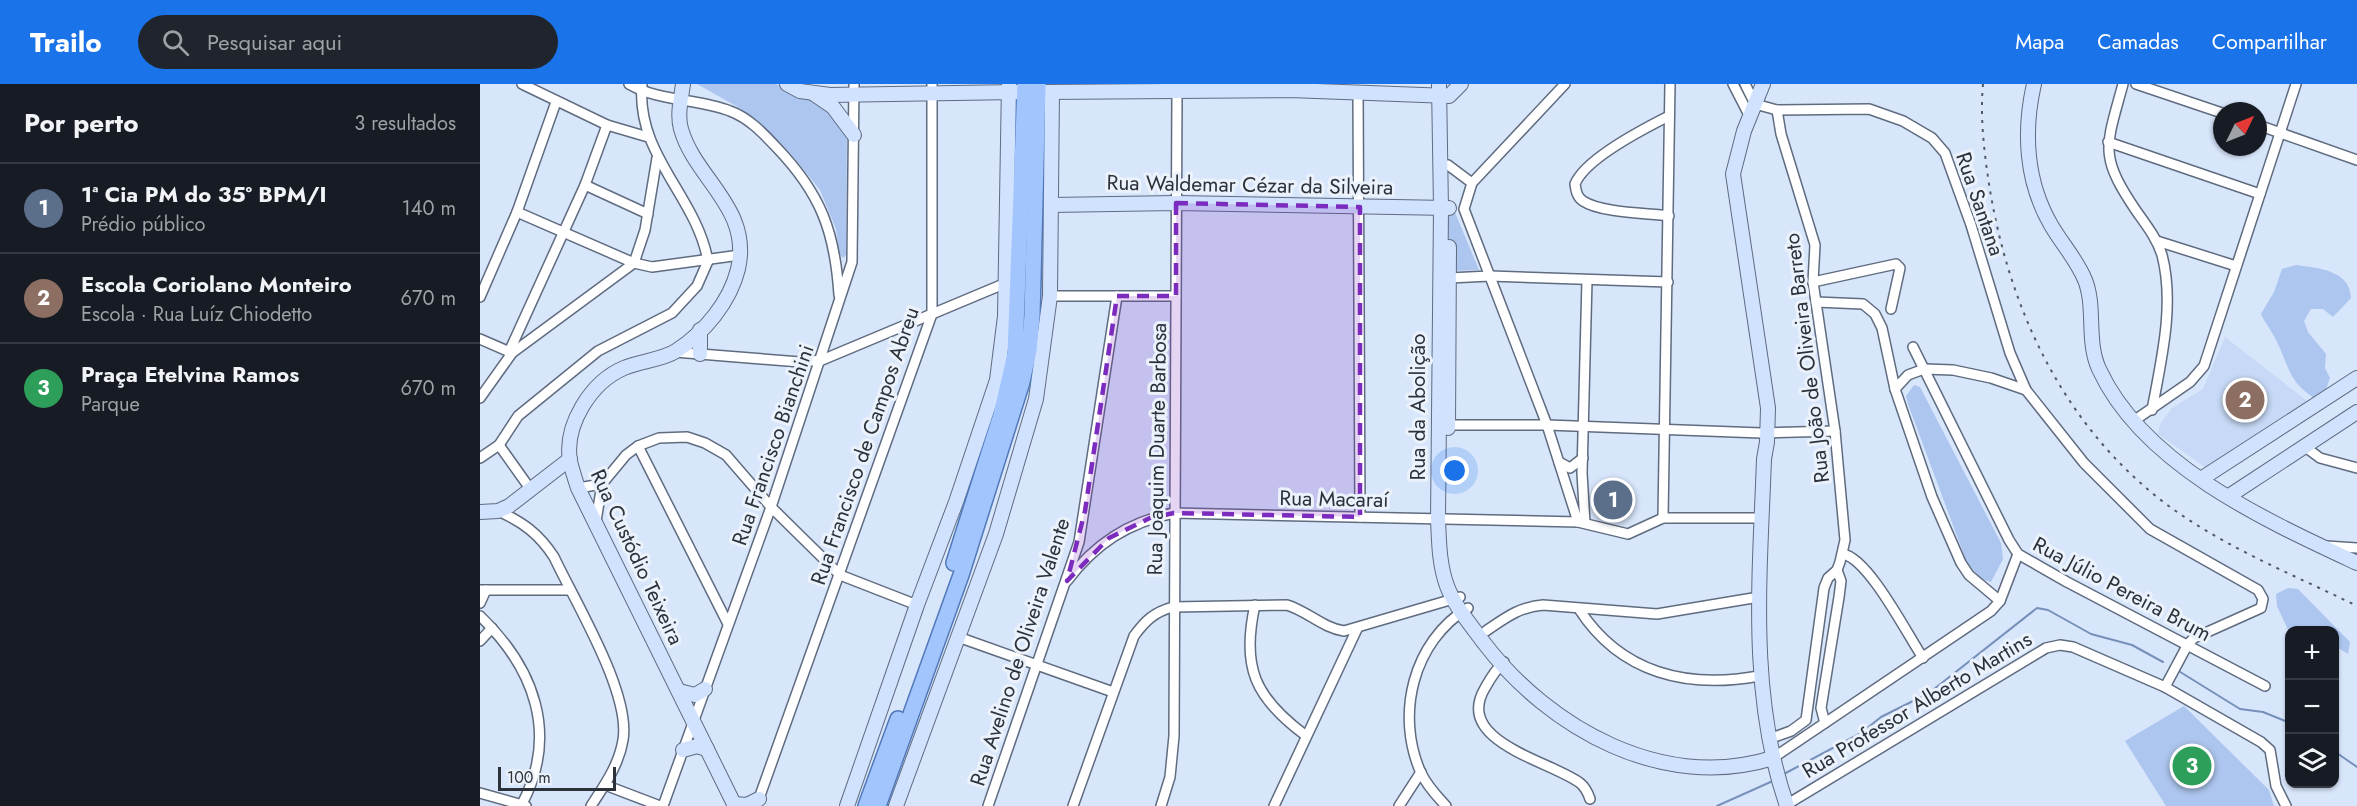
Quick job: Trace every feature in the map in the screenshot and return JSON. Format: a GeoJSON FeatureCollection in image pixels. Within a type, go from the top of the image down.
{"type":"FeatureCollection","features":[{"type":"Feature","properties":{"kind":"main road","name":"Rua Custódio Teixeira"},"geometry":{"type":"LineString","coordinates":[[683,84],[681,129],[687,144],[727,205],[740,242],[738,270],[724,303],[700,330],[675,352],[623,368],[597,387],[579,414],[572,438],[570,459],[578,488],[734,805]]}},
{"type":"Feature","properties":{"kind":"main road"},"geometry":{"type":"LineString","coordinates":[[787,84],[814,94],[833,107],[854,135]]}},
{"type":"Feature","properties":{"kind":"main road"},"geometry":{"type":"LineString","coordinates":[[814,94],[854,89],[932,88],[1153,88],[1177,91],[1291,87],[1444,90],[1461,84]]}},
{"type":"Feature","properties":{"kind":"main road"},"geometry":{"type":"LineString","coordinates":[[1763,84],[1752,111],[1734,174],[1766,394],[1759,597],[1759,676],[1769,739],[1783,800]]}},
{"type":"Feature","properties":{"kind":"main road"},"geometry":{"type":"LineString","coordinates":[[2034,84],[2028,144],[2035,190],[2050,224],[2085,280],[2098,368],[2119,401],[2151,438],[2201,479],[2260,515],[2357,563]]}},
{"type":"Feature","properties":{"kind":"main road"},"geometry":{"type":"LineString","coordinates":[[847,806],[917,605],[957,502],[997,380],[1002,349],[1006,283],[1008,88]]}},
{"type":"Feature","properties":{"kind":"main road"},"geometry":{"type":"LineString","coordinates":[[896,806],[996,534],[1026,436],[1041,366],[1050,296],[1051,205],[1039,88]]}},
{"type":"Feature","properties":{"kind":"main road"},"geometry":{"type":"LineString","coordinates":[[866,806],[948,580],[1009,384],[1015,354],[1019,289],[1039,88]]}},
{"type":"Feature","properties":{"kind":"main road"},"geometry":{"type":"LineString","coordinates":[[878,806],[961,575],[1022,382],[1032,316],[1039,88]]}},
{"type":"Feature","properties":{"kind":"main road","name":"Rua da Abolição"},"geometry":{"type":"LineString","coordinates":[[1444,90],[1448,165],[1445,208],[1449,278],[1440,559],[1461,604],[1527,692],[1598,739],[1653,761],[1701,768],[1774,763]]}},
{"type":"Feature","properties":{"kind":"main road","name":"Rua da Abolição"},"geometry":{"type":"LineString","coordinates":[[1444,90],[1444,425]]}},
{"type":"Feature","properties":{"kind":"main road","name":"Rua Waldemar Cézar da Silveira"},"geometry":{"type":"LineString","coordinates":[[1051,205],[1176,203],[1445,208]]}},
{"type":"Feature","properties":{"kind":"main road"},"geometry":{"type":"LineString","coordinates":[[700,330],[700,354]]}},
{"type":"Feature","properties":{"kind":"main road"},"geometry":{"type":"LineString","coordinates":[[2201,479],[2357,378]]}},
{"type":"Feature","properties":{"kind":"main road"},"geometry":{"type":"LineString","coordinates":[[2229,496],[2357,412]]}},
{"type":"Feature","properties":{"kind":"main road"},"geometry":{"type":"LineString","coordinates":[[480,512],[498,511],[531,490],[570,459]]}},
{"type":"Feature","properties":{"kind":"main road","name":"Rua da Abolição"},"geometry":{"type":"LineString","coordinates":[[1461,604],[1486,632],[1504,662]]}},
{"type":"Feature","properties":{"kind":"main road"},"geometry":{"type":"LineString","coordinates":[[678,691],[695,695],[705,689]]}},
{"type":"Feature","properties":{"kind":"main road"},"geometry":{"type":"LineString","coordinates":[[683,750],[696,746],[707,749]]}},
{"type":"Feature","properties":{"kind":"main road"},"geometry":{"type":"LineString","coordinates":[[734,805],[758,802]]}},
{"type":"Feature","properties":{"kind":"street"},"geometry":{"type":"LineString","coordinates":[[522,84],[607,125],[648,137]]}},
{"type":"Feature","properties":{"kind":"street"},"geometry":{"type":"LineString","coordinates":[[629,84],[723,109],[748,120],[805,179],[819,202],[830,229],[840,304]]}},
{"type":"Feature","properties":{"kind":"street"},"geometry":{"type":"LineString","coordinates":[[1565,84],[1472,183],[1464,208],[1547,425],[1581,522]]}},
{"type":"Feature","properties":{"kind":"street"},"geometry":{"type":"LineString","coordinates":[[1663,519],[1670,84]]}},
{"type":"Feature","properties":{"kind":"street"},"geometry":{"type":"LineString","coordinates":[[1732,84],[1752,111]]}},
{"type":"Feature","properties":{"kind":"street"},"geometry":{"type":"LineString","coordinates":[[1745,84],[1752,111]]}},
{"type":"Feature","properties":{"kind":"street"},"geometry":{"type":"LineString","coordinates":[[2123,84],[2108,142],[2108,157],[2114,177],[2157,241],[2165,274],[2168,305],[2152,410]]}},
{"type":"Feature","properties":{"kind":"street"},"geometry":{"type":"LineString","coordinates":[[2136,84],[2213,110]]}},
{"type":"Feature","properties":{"kind":"street"},"geometry":{"type":"LineString","coordinates":[[2135,420],[2190,382],[2204,366],[2296,84]]}},
{"type":"Feature","properties":{"kind":"street"},"geometry":{"type":"LineString","coordinates":[[480,458],[499,445],[518,416],[598,351],[672,313],[697,286],[708,261],[695,218],[657,158],[648,137],[642,88]]}},
{"type":"Feature","properties":{"kind":"street","name":"Rua Francisco de Campos Abreu"},"geometry":{"type":"LineString","coordinates":[[758,802],[932,314],[932,88]]}},
{"type":"Feature","properties":{"kind":"street","name":"Rua Francisco Bianchini"},"geometry":{"type":"LineString","coordinates":[[662,806],[771,507],[840,304],[854,246],[854,89]]}},
{"type":"Feature","properties":{"kind":"street"},"geometry":{"type":"LineString","coordinates":[[1360,517],[1359,207],[1364,90]]}},
{"type":"Feature","properties":{"kind":"street","name":"Rua Joaquim Duarte Barbosa"},"geometry":{"type":"LineString","coordinates":[[1161,806],[1173,758],[1177,91]]}},
{"type":"Feature","properties":{"kind":"street"},"geometry":{"type":"LineString","coordinates":[[480,297],[517,212],[556,102]]}},
{"type":"Feature","properties":{"kind":"street","name":"Rua Santana"},"geometry":{"type":"LineString","coordinates":[[1752,111],[1869,109],[1903,121],[1932,138],[1945,153],[1971,225],[2010,352],[2026,390],[2084,464],[2150,529],[2258,590],[2262,596],[2263,604],[2258,610],[2194,638],[2188,644]]}},
{"type":"Feature","properties":{"kind":"street","name":"Rua João de Oliveira Barreto"},"geometry":{"type":"LineString","coordinates":[[1777,110],[1781,134],[1815,245],[1813,282],[1835,431],[1845,540],[1843,554],[1836,570],[1827,578],[1824,588],[1805,736]]}},
{"type":"Feature","properties":{"kind":"street"},"geometry":{"type":"LineString","coordinates":[[1669,116],[1635,134],[1588,167],[1575,184],[1577,194],[1583,201],[1593,205],[1669,216]]}},
{"type":"Feature","properties":{"kind":"street"},"geometry":{"type":"LineString","coordinates":[[480,398],[510,353],[585,185],[607,125]]}},
{"type":"Feature","properties":{"kind":"street"},"geometry":{"type":"LineString","coordinates":[[2267,127],[2357,160]]}},
{"type":"Feature","properties":{"kind":"street"},"geometry":{"type":"LineString","coordinates":[[2108,142],[2260,194]]}},
{"type":"Feature","properties":{"kind":"street"},"geometry":{"type":"LineString","coordinates":[[510,353],[634,262],[641,246],[657,158]]}},
{"type":"Feature","properties":{"kind":"street"},"geometry":{"type":"LineString","coordinates":[[1448,165],[1472,183]]}},
{"type":"Feature","properties":{"kind":"street"},"geometry":{"type":"LineString","coordinates":[[585,185],[648,214]]}},
{"type":"Feature","properties":{"kind":"street"},"geometry":{"type":"LineString","coordinates":[[517,212],[634,262],[651,267],[740,255]]}},
{"type":"Feature","properties":{"kind":"street"},"geometry":{"type":"LineString","coordinates":[[2157,241],[2236,266]]}},
{"type":"Feature","properties":{"kind":"street"},"geometry":{"type":"LineString","coordinates":[[1813,282],[1896,264],[1900,268],[1900,278],[1891,309]]}},
{"type":"Feature","properties":{"kind":"street"},"geometry":{"type":"LineString","coordinates":[[1449,278],[1490,276],[1668,282]]}},
{"type":"Feature","properties":{"kind":"street"},"geometry":{"type":"LineString","coordinates":[[1581,522],[1587,280]]}},
{"type":"Feature","properties":{"kind":"street"},"geometry":{"type":"LineString","coordinates":[[675,352],[800,362],[822,360],[1006,283]]}},
{"type":"Feature","properties":{"kind":"street"},"geometry":{"type":"LineString","coordinates":[[1050,296],[1176,296]]}},
{"type":"Feature","properties":{"kind":"street","name":"Rua Avelino de Oliveira Valente"},"geometry":{"type":"LineString","coordinates":[[988,806],[1067,581],[1085,511],[1117,296]]}},
{"type":"Feature","properties":{"kind":"street"},"geometry":{"type":"LineString","coordinates":[[1816,302],[1863,304],[1875,314],[1882,328],[1895,389],[1932,497],[1961,563],[1969,575],[2000,601]]}},
{"type":"Feature","properties":{"kind":"street"},"geometry":{"type":"LineString","coordinates":[[480,339],[510,353]]}},
{"type":"Feature","properties":{"kind":"street","name":"Rua Júlio Pereira Brum"},"geometry":{"type":"LineString","coordinates":[[1913,347],[2018,554],[2265,686]]}},
{"type":"Feature","properties":{"kind":"street"},"geometry":{"type":"LineString","coordinates":[[1895,389],[1908,375],[1924,369],[1953,370],[1991,378],[2026,390]]}},
{"type":"Feature","properties":{"kind":"street"},"geometry":{"type":"LineString","coordinates":[[1444,425],[1547,425],[1764,432],[1835,431]]}},
{"type":"Feature","properties":{"kind":"street"},"geometry":{"type":"LineString","coordinates":[[595,523],[602,484],[626,455],[638,446],[659,438],[687,437],[705,442],[726,455],[771,507],[840,575],[917,605]]}},
{"type":"Feature","properties":{"kind":"street"},"geometry":{"type":"LineString","coordinates":[[499,445],[531,490]]}},
{"type":"Feature","properties":{"kind":"street"},"geometry":{"type":"LineString","coordinates":[[638,446],[728,624]]}},
{"type":"Feature","properties":{"kind":"street"},"geometry":{"type":"LineString","coordinates":[[2304,446],[2320,458],[2357,468]]}},
{"type":"Feature","properties":{"kind":"street"},"geometry":{"type":"LineString","coordinates":[[1559,462],[1570,468],[1583,458]]}},
{"type":"Feature","properties":{"kind":"street"},"geometry":{"type":"LineString","coordinates":[[578,488],[602,484]]}},
{"type":"Feature","properties":{"kind":"street"},"geometry":{"type":"LineString","coordinates":[[498,511],[518,519],[544,542],[612,675],[623,711],[623,742],[605,785],[591,806]]}},
{"type":"Feature","properties":{"kind":"street","name":"Rua Macaraí"},"geometry":{"type":"LineString","coordinates":[[1067,581],[1080,564],[1109,538],[1150,518],[1174,513],[1581,522],[1628,534],[1663,519],[1762,518]]}},
{"type":"Feature","properties":{"kind":"street"},"geometry":{"type":"LineString","coordinates":[[2321,546],[2357,548]]}},
{"type":"Feature","properties":{"kind":"street"},"geometry":{"type":"LineString","coordinates":[[1843,554],[1855,559],[1869,575],[1923,658]]}},
{"type":"Feature","properties":{"kind":"street"},"geometry":{"type":"LineString","coordinates":[[1774,763],[1805,736],[1991,611],[2000,601],[2018,554]]}},
{"type":"Feature","properties":{"kind":"street","name":"Rua João de Oliveira Barreto"},"geometry":{"type":"LineString","coordinates":[[1825,723],[1821,708],[1841,581],[1836,570]]}},
{"type":"Feature","properties":{"kind":"street"},"geometry":{"type":"LineString","coordinates":[[480,603],[483,590],[570,590]]}},
{"type":"Feature","properties":{"kind":"street"},"geometry":{"type":"LineString","coordinates":[[1486,632],[1512,612],[1528,606],[1543,604],[1657,614],[1759,597]]}},
{"type":"Feature","properties":{"kind":"street"},"geometry":{"type":"LineString","coordinates":[[1073,806],[1134,636],[1158,611],[1173,607],[1287,605],[1311,615],[1333,630],[1358,629],[1461,604]]}},
{"type":"Feature","properties":{"kind":"street"},"geometry":{"type":"LineString","coordinates":[[1446,806],[1421,772],[1411,732],[1410,707],[1414,679],[1432,638],[1461,604]]}},
{"type":"Feature","properties":{"kind":"street"},"geometry":{"type":"LineString","coordinates":[[1256,605],[1248,649],[1256,678],[1276,711],[1305,735]]}},
{"type":"Feature","properties":{"kind":"street"},"geometry":{"type":"LineString","coordinates":[[1580,609],[1591,627],[1607,643],[1646,667],[1670,676],[1714,682],[1759,676]]}},
{"type":"Feature","properties":{"kind":"street"},"geometry":{"type":"LineString","coordinates":[[480,616],[506,643],[520,663],[536,706],[540,752],[524,805],[480,793]]}},
{"type":"Feature","properties":{"kind":"street"},"geometry":{"type":"LineString","coordinates":[[480,640],[492,628]]}},
{"type":"Feature","properties":{"kind":"street"},"geometry":{"type":"LineString","coordinates":[[1274,806],[1305,735],[1358,629]]}},
{"type":"Feature","properties":{"kind":"street"},"geometry":{"type":"LineString","coordinates":[[958,637],[1113,692]]}},
{"type":"Feature","properties":{"kind":"street"},"geometry":{"type":"LineString","coordinates":[[2165,687],[2188,644]]}},
{"type":"Feature","properties":{"kind":"street","name":"Rua Professor Alberto Martins"},"geometry":{"type":"LineString","coordinates":[[1783,800],[2053,645],[2073,646],[2165,687],[2270,750],[2276,786],[2286,806]]}},
{"type":"Feature","properties":{"kind":"street"},"geometry":{"type":"LineString","coordinates":[[1504,662],[1482,693],[1478,705],[1480,720],[1485,729],[1511,747],[1581,783],[1590,799]]}},
{"type":"Feature","properties":{"kind":"street"},"geometry":{"type":"LineString","coordinates":[[1769,739],[1791,731],[1806,720]]}},
{"type":"Feature","properties":{"kind":"street"},"geometry":{"type":"LineString","coordinates":[[1399,806],[1421,772]]}},
{"type":"Feature","properties":{"kind":"street"},"geometry":{"type":"LineString","coordinates":[[605,785],[662,806]]}},
{"type":"Feature","properties":{"kind":"highlighted area"},"geometry":{"type":"Polygon","coordinates":[[[1176,203],[1360,207],[1360,517],[1174,513],[1150,518],[1109,538],[1067,581],[1085,511],[1117,296],[1176,296],[1176,203]]]}},
{"type":"Feature","properties":{"kind":"shaded area"},"geometry":{"type":"Polygon","coordinates":[[[697,84],[776,84],[798,95],[828,102],[847,127],[846,255],[843,258],[839,254],[836,229],[820,190],[791,154],[736,106],[697,84]]]}},
{"type":"Feature","properties":{"kind":"shaded area"},"geometry":{"type":"Polygon","coordinates":[[[1454,210],[1479,270],[1449,271],[1448,214],[1454,210]]]}},
{"type":"Feature","properties":{"kind":"shaded area"},"geometry":{"type":"Polygon","coordinates":[[[2296,265],[2323,269],[2339,276],[2345,281],[2351,298],[2333,317],[2323,309],[2311,309],[2304,321],[2308,332],[2326,354],[2325,368],[2330,378],[2326,390],[2316,399],[2306,393],[2294,379],[2261,314],[2274,292],[2282,269],[2296,265]]]}},
{"type":"Feature","properties":{"kind":"shaded area"},"geometry":{"type":"Polygon","coordinates":[[[2225,337],[2311,404],[2209,470],[2158,434],[2160,424],[2172,408],[2203,389],[2225,337]]]}},
{"type":"Feature","properties":{"kind":"shaded area"},"geometry":{"type":"Polygon","coordinates":[[[1914,385],[1920,387],[2001,543],[2003,559],[1991,582],[1981,579],[1967,563],[1908,404],[1906,396],[1914,385]]]}},
{"type":"Feature","properties":{"kind":"shaded area"},"geometry":{"type":"Polygon","coordinates":[[[2288,588],[2298,589],[2334,626],[2286,626],[2277,606],[2276,594],[2288,588]]]}},
{"type":"Feature","properties":{"kind":"shaded area"},"geometry":{"type":"Polygon","coordinates":[[[2339,631],[2350,642],[2348,654],[2339,648],[2339,631]]]}},
{"type":"Feature","properties":{"kind":"shaded area"},"geometry":{"type":"Polygon","coordinates":[[[2184,706],[2269,790],[2274,806],[2166,806],[2125,741],[2184,706]]]}},
{"type":"Feature","properties":{"kind":"waterway"},"geometry":{"type":"LineString","coordinates":[[1782,775],[1861,733],[1881,717],[1929,693],[2037,608],[2048,610],[2091,634],[2132,645],[2163,662]]}},
{"type":"Feature","properties":{"kind":"waterway"},"geometry":{"type":"LineString","coordinates":[[2177,670],[2240,709],[2263,712],[2285,721]]}},
{"type":"Feature","properties":{"kind":"waterway"},"geometry":{"type":"LineString","coordinates":[[2339,754],[2357,767]]}},
{"type":"Feature","properties":{"kind":"waterway"},"geometry":{"type":"LineString","coordinates":[[1717,806],[1775,780]]}},
{"type":"Feature","properties":{"kind":"railway"},"geometry":{"type":"LineString","coordinates":[[1983,84],[1984,147],[1998,229],[2025,316],[2066,396],[2092,432],[2123,466],[2157,497],[2180,514],[2254,557],[2357,606]]}},
{"type":"Feature","properties":{"kind":"place","name":"Escola Coriolano Monteiro"},"geometry":{"type":"Point","coordinates":[2245,400]}},
{"type":"Feature","properties":{"kind":"place","name":"1ª Cia PM do 35º BPM/I"},"geometry":{"type":"Point","coordinates":[1613,500]}},
{"type":"Feature","properties":{"kind":"place","name":"Praça Etelvina Ramos"},"geometry":{"type":"Point","coordinates":[2192,766]}}]}
